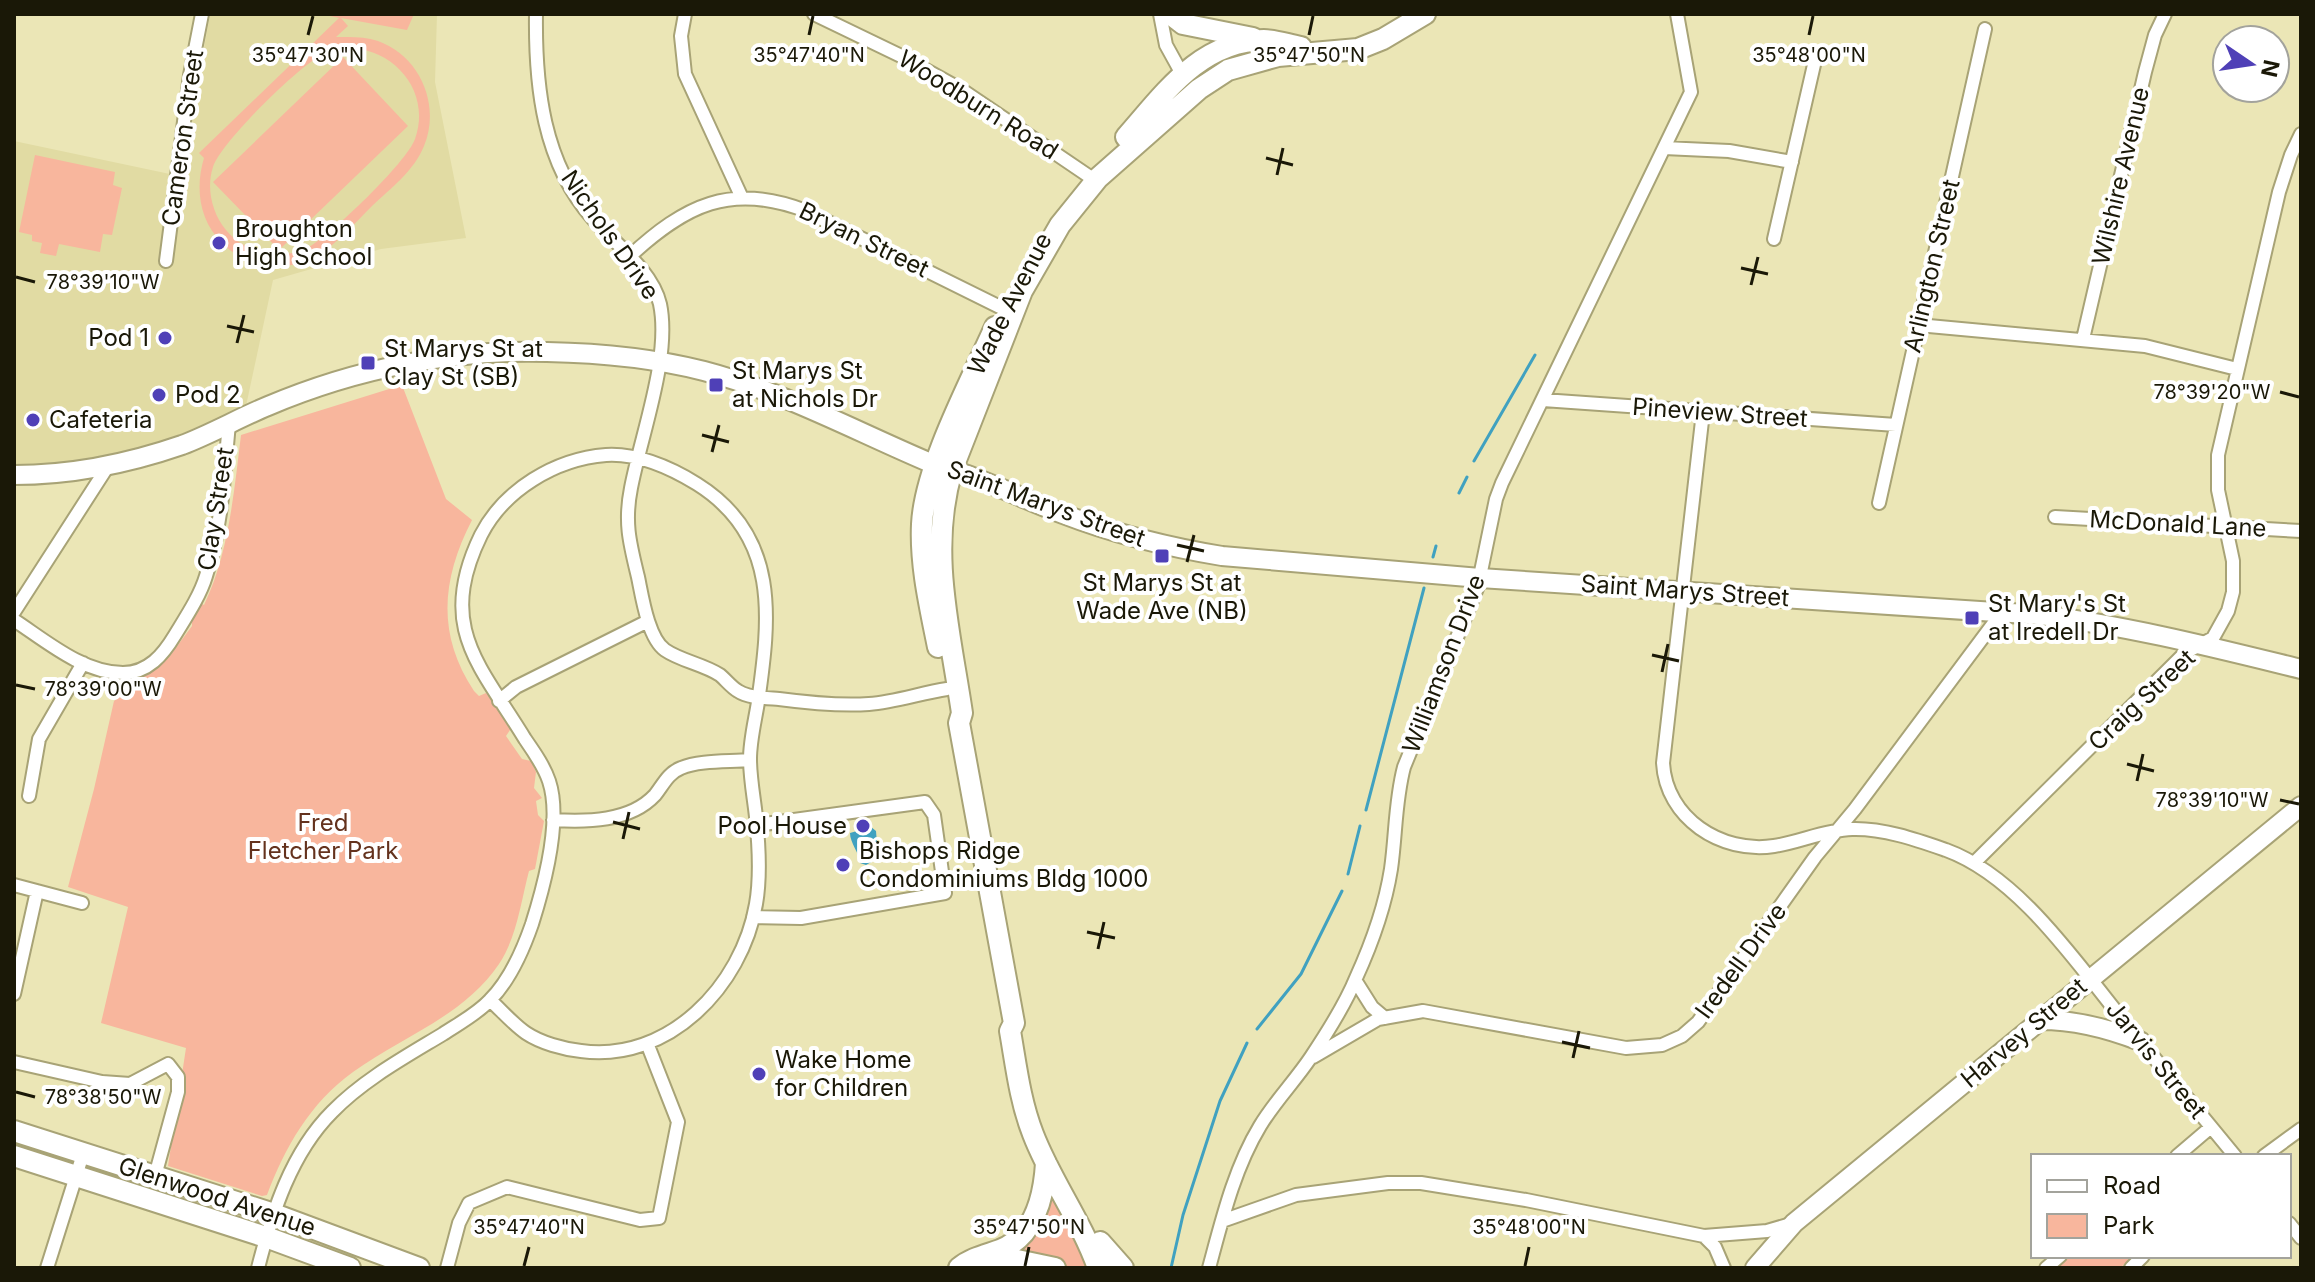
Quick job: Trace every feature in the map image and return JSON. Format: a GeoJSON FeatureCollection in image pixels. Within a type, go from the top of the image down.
{"type":"FeatureCollection","features":[{"type":"Feature","properties":{"kind":"main road"},"geometry":{"type":"LineString","coordinates":[[1170,14],[1183,24],[1271,48]]}},
{"type":"Feature","properties":{"kind":"main road","name":"Wade Avenue"},"geometry":{"type":"LineString","coordinates":[[959,723],[951,714],[922,541],[924,504],[989,380],[1008,311],[1044,234],[1182,74],[1219,50],[1271,48],[1326,52],[1358,49],[1379,41],[1425,14]]}},
{"type":"Feature","properties":{"kind":"main road","name":"Wade Avenue"},"geometry":{"type":"LineString","coordinates":[[1093,178],[1199,89],[1271,48]]}},
{"type":"Feature","properties":{"kind":"main road"},"geometry":{"type":"LineString","coordinates":[[1147,132],[1181,90],[1182,74]]}},
{"type":"Feature","properties":{"kind":"main road","name":"Saint Marys Street"},"geometry":{"type":"LineString","coordinates":[[14,475],[60,474],[108,466],[184,444],[269,405],[333,382],[444,358],[543,352],[621,357],[704,371],[784,398],[944,468],[1108,530],[1180,549],[1305,564],[1480,578],[2002,612],[2087,621],[2301,669]]}},
{"type":"Feature","properties":{"kind":"main road","name":"Wade Avenue"},"geometry":{"type":"LineString","coordinates":[[944,468],[940,550],[962,713],[959,723],[1014,1023],[1010,1031],[1021,1093],[1033,1134],[1083,1229],[1098,1268]]}},
{"type":"Feature","properties":{"kind":"main road","name":"Harvey Street"},"geometry":{"type":"LineString","coordinates":[[1755,1268],[1794,1223],[2301,806]]}},
{"type":"Feature","properties":{"kind":"main road"},"geometry":{"type":"LineString","coordinates":[[2040,1020],[2069,1020],[2140,1041]]}},
{"type":"Feature","properties":{"kind":"main road","name":"Wade Avenue"},"geometry":{"type":"LineString","coordinates":[[1014,1023],[1021,1029],[1043,1130],[1100,1242],[1109,1268]]}},
{"type":"Feature","properties":{"kind":"main road","name":"Glenwood Avenue"},"geometry":{"type":"LineString","coordinates":[[14,1131],[274,1214],[419,1268]]}},
{"type":"Feature","properties":{"kind":"main road","name":"Glenwood Avenue"},"geometry":{"type":"LineString","coordinates":[[14,1156],[266,1237],[350,1268]]}},
{"type":"Feature","properties":{"kind":"main road"},"geometry":{"type":"LineString","coordinates":[[959,1268],[1006,1247],[1021,1236],[1038,1208],[1046,1163]]}},
{"type":"Feature","properties":{"kind":"main road"},"geometry":{"type":"LineString","coordinates":[[1100,1242],[1123,1268]]}},
{"type":"Feature","properties":{"kind":"main road"},"geometry":{"type":"LineString","coordinates":[[978,1268],[1017,1260],[1055,1268]]}},
{"type":"Feature","properties":{"kind":"street","name":"Cameron Street"},"geometry":{"type":"LineString","coordinates":[[166,261],[190,75],[202,14]]}},
{"type":"Feature","properties":{"kind":"street","name":"Nichols Drive"},"geometry":{"type":"LineString","coordinates":[[536,14],[538,89],[544,123],[557,158],[591,217],[629,257],[658,297],[663,331],[659,363],[626,525],[648,621]]}},
{"type":"Feature","properties":{"kind":"street"},"geometry":{"type":"LineString","coordinates":[[685,14],[681,36],[685,74],[742,198]]}},
{"type":"Feature","properties":{"kind":"street","name":"Woodburn Road"},"geometry":{"type":"LineString","coordinates":[[814,14],[953,84],[1093,178]]}},
{"type":"Feature","properties":{"kind":"street"},"geometry":{"type":"LineString","coordinates":[[1160,14],[1166,45],[1182,74]]}},
{"type":"Feature","properties":{"kind":"street","name":"Williamson Drive"},"geometry":{"type":"LineString","coordinates":[[1209,1268],[1234,1183],[1259,1127],[1310,1058],[1355,980],[1372,941],[1385,901],[1397,794],[1404,767],[1480,578],[1496,499],[1691,92],[1677,14]]}},
{"type":"Feature","properties":{"kind":"street","name":"Wilshire Avenue"},"geometry":{"type":"LineString","coordinates":[[2083,339],[2145,72],[2155,35],[2165,14]]}},
{"type":"Feature","properties":{"kind":"street","name":"Arlington Street"},"geometry":{"type":"LineString","coordinates":[[1879,503],[1985,29]]}},
{"type":"Feature","properties":{"kind":"street"},"geometry":{"type":"LineString","coordinates":[[1774,239],[1816,56]]}},
{"type":"Feature","properties":{"kind":"street","name":"Craig Street"},"geometry":{"type":"LineString","coordinates":[[1975,862],[2185,653],[2213,638],[2228,611],[2233,592],[2233,561],[2218,490],[2218,455],[2279,192],[2301,134]]}},
{"type":"Feature","properties":{"kind":"street"},"geometry":{"type":"LineString","coordinates":[[1664,148],[1750,153],[1792,162]]}},
{"type":"Feature","properties":{"kind":"street","name":"Bryan Street"},"geometry":{"type":"LineString","coordinates":[[629,257],[659,229],[687,212],[719,201],[771,199],[806,211],[1008,311]]}},
{"type":"Feature","properties":{"kind":"street"},"geometry":{"type":"LineString","coordinates":[[1918,325],[2145,346],[2237,369]]}},
{"type":"Feature","properties":{"kind":"street","name":"Pineview Street"},"geometry":{"type":"LineString","coordinates":[[1543,400],[1896,425]]}},
{"type":"Feature","properties":{"kind":"street","name":"Jarvis Street"},"geometry":{"type":"LineString","coordinates":[[1703,412],[1663,763],[1664,781],[1674,801],[1689,821],[1704,831],[1722,841],[1753,848],[1854,829],[1912,839],[1975,862],[2036,917],[2233,1154]]}},
{"type":"Feature","properties":{"kind":"street","name":"Clay Street"},"geometry":{"type":"LineString","coordinates":[[14,620],[83,663],[122,673],[146,669],[165,652],[206,576],[224,486],[229,424]]}},
{"type":"Feature","properties":{"kind":"street"},"geometry":{"type":"LineString","coordinates":[[258,1268],[274,1214],[300,1153],[328,1115],[350,1094],[490,1000],[517,959],[533,919],[546,868],[553,820],[549,781],[475,662],[465,629],[462,600],[469,563],[482,533],[497,509],[517,490],[546,473],[579,460],[608,455],[638,457],[677,472],[707,490],[746,531],[758,553],[767,612],[750,760],[759,870],[753,917],[736,964],[714,997],[670,1032],[616,1053],[566,1049],[527,1034],[490,1000]]}},
{"type":"Feature","properties":{"kind":"street"},"geometry":{"type":"LineString","coordinates":[[14,612],[108,466]]}},
{"type":"Feature","properties":{"kind":"street","name":"McDonald Lane"},"geometry":{"type":"LineString","coordinates":[[2055,517],[2301,531]]}},
{"type":"Feature","properties":{"kind":"street","name":"Iredell Drive"},"geometry":{"type":"LineString","coordinates":[[1310,1058],[1378,1019],[1423,1011],[1626,1048],[1662,1045],[1682,1036],[1698,1022],[1815,857],[2002,612]]}},
{"type":"Feature","properties":{"kind":"street"},"geometry":{"type":"LineString","coordinates":[[499,701],[516,687],[648,621],[662,648],[720,675],[739,692],[759,697],[814,704],[871,704],[947,689]]}},
{"type":"Feature","properties":{"kind":"street"},"geometry":{"type":"LineString","coordinates":[[29,796],[39,739],[83,663]]}},
{"type":"Feature","properties":{"kind":"street"},"geometry":{"type":"LineString","coordinates":[[553,820],[590,821],[620,815],[645,803],[673,772],[684,766],[750,760]]}},
{"type":"Feature","properties":{"kind":"street"},"geometry":{"type":"LineString","coordinates":[[753,917],[801,918],[945,893],[934,815],[925,802],[757,825]]}},
{"type":"Feature","properties":{"kind":"street"},"geometry":{"type":"LineString","coordinates":[[14,885],[82,903]]}},
{"type":"Feature","properties":{"kind":"street"},"geometry":{"type":"LineString","coordinates":[[14,994],[37,891]]}},
{"type":"Feature","properties":{"kind":"street"},"geometry":{"type":"LineString","coordinates":[[1355,980],[1372,1007],[1385,1018]]}},
{"type":"Feature","properties":{"kind":"street"},"geometry":{"type":"LineString","coordinates":[[447,1268],[459,1223],[469,1203],[507,1187],[640,1220],[659,1218],[678,1122],[647,1043]]}},
{"type":"Feature","properties":{"kind":"street"},"geometry":{"type":"LineString","coordinates":[[14,1062],[102,1082],[130,1084],[168,1064],[178,1077],[178,1092],[155,1176]]}},
{"type":"Feature","properties":{"kind":"street"},"geometry":{"type":"LineString","coordinates":[[2179,1154],[2211,1127]]}},
{"type":"Feature","properties":{"kind":"street"},"geometry":{"type":"LineString","coordinates":[[2267,1154],[2301,1129]]}},
{"type":"Feature","properties":{"kind":"street"},"geometry":{"type":"LineString","coordinates":[[47,1268],[83,1154]]}},
{"type":"Feature","properties":{"kind":"street"},"geometry":{"type":"LineString","coordinates":[[1222,1221],[1296,1195],[1336,1188],[1421,1183],[1526,1200],[1704,1236],[1767,1231],[1794,1223]]}},
{"type":"Feature","properties":{"kind":"street"},"geometry":{"type":"LineString","coordinates":[[1704,1236],[1715,1247],[1724,1268]]}},
{"type":"Feature","properties":{"kind":"shaded area","name":"Broughton High School"},"geometry":{"type":"Polygon","coordinates":[[[210,14],[437,14],[435,82],[466,238],[381,249],[273,280],[246,406],[174,437],[120,453],[70,463],[14,466],[14,141],[184,177],[210,14]]]}},
{"type":"Feature","properties":{"kind":"green space"},"geometry":{"type":"Polygon","coordinates":[[[321,14],[414,14],[407,30],[341,18],[348,26],[336,37],[378,41],[393,48],[415,70],[423,84],[430,114],[424,146],[401,179],[323,252],[298,264],[258,264],[233,252],[208,224],[200,192],[204,158],[199,153],[339,18],[321,14]],[[353,48],[338,50],[312,61],[262,106],[219,155],[210,183],[214,208],[221,223],[241,243],[253,250],[273,254],[292,253],[309,247],[367,197],[409,150],[419,122],[414,91],[397,67],[369,51],[353,48]]]}},
{"type":"Feature","properties":{"kind":"green space"},"geometry":{"type":"Polygon","coordinates":[[[343,57],[408,126],[279,250],[213,182],[343,57]]]}},
{"type":"Feature","properties":{"kind":"green space"},"geometry":{"type":"Polygon","coordinates":[[[35,155],[115,172],[113,185],[122,188],[112,235],[103,234],[100,252],[59,244],[56,256],[40,253],[42,243],[32,241],[32,235],[19,232],[35,155]]]}},
{"type":"Feature","properties":{"kind":"green space","name":"Fred Fletcher Park"},"geometry":{"type":"Polygon","coordinates":[[[402,385],[446,499],[472,520],[454,563],[449,585],[449,627],[453,648],[474,691],[479,696],[486,693],[512,727],[506,736],[522,759],[531,761],[536,772],[534,788],[542,798],[536,801],[538,815],[544,821],[535,869],[529,871],[514,931],[499,964],[485,982],[451,1012],[372,1059],[338,1084],[301,1127],[267,1195],[262,1196],[168,1166],[186,1048],[101,1023],[128,907],[68,887],[114,701],[169,657],[192,626],[200,603],[204,605],[212,585],[229,522],[241,435],[402,385]]]}},
{"type":"Feature","properties":{"kind":"green space"},"geometry":{"type":"Polygon","coordinates":[[[1049,1190],[1069,1223],[1088,1268],[1066,1268],[1005,1253],[1049,1190]]]}},
{"type":"Feature","properties":{"kind":"green space"},"geometry":{"type":"Polygon","coordinates":[[[2066,1258],[2131,1258],[2120,1268],[2054,1268],[2066,1258]]]}},
{"type":"Feature","properties":{"kind":"water"},"geometry":{"type":"Polygon","coordinates":[[[871,827],[876,831],[877,844],[873,861],[866,865],[860,863],[850,833],[871,827]]]}},
{"type":"Feature","properties":{"kind":"waterway"},"geometry":{"type":"LineString","coordinates":[[1474,461],[1535,355]]}},
{"type":"Feature","properties":{"kind":"waterway"},"geometry":{"type":"LineString","coordinates":[[1459,493],[1467,477]]}},
{"type":"Feature","properties":{"kind":"waterway"},"geometry":{"type":"LineString","coordinates":[[1433,557],[1436,546]]}},
{"type":"Feature","properties":{"kind":"waterway"},"geometry":{"type":"LineString","coordinates":[[1366,810],[1424,588]]}},
{"type":"Feature","properties":{"kind":"waterway"},"geometry":{"type":"LineString","coordinates":[[1348,874],[1360,826]]}},
{"type":"Feature","properties":{"kind":"waterway"},"geometry":{"type":"LineString","coordinates":[[1257,1029],[1301,974],[1342,891]]}},
{"type":"Feature","properties":{"kind":"waterway"},"geometry":{"type":"LineString","coordinates":[[1171,1268],[1183,1215],[1220,1101],[1247,1043]]}},
{"type":"Feature","properties":{"kind":"place","name":"Broughton High School"},"geometry":{"type":"Point","coordinates":[219,243]}},
{"type":"Feature","properties":{"kind":"place","name":"Pod 1"},"geometry":{"type":"Point","coordinates":[165,338]}},
{"type":"Feature","properties":{"kind":"place","name":"St Marys St at Clay St (SB)"},"geometry":{"type":"Point","coordinates":[368,363]}},
{"type":"Feature","properties":{"kind":"place","name":"St Marys St at Nichols Dr"},"geometry":{"type":"Point","coordinates":[716,385]}},
{"type":"Feature","properties":{"kind":"place","name":"Pod 2"},"geometry":{"type":"Point","coordinates":[159,395]}},
{"type":"Feature","properties":{"kind":"place","name":"Cafeteria"},"geometry":{"type":"Point","coordinates":[33,420]}},
{"type":"Feature","properties":{"kind":"place","name":"St Marys St at Wade Ave (NB)"},"geometry":{"type":"Point","coordinates":[1162,556]}},
{"type":"Feature","properties":{"kind":"place","name":"St Mary's St at Iredell Dr"},"geometry":{"type":"Point","coordinates":[1972,618]}},
{"type":"Feature","properties":{"kind":"place","name":"Pool House"},"geometry":{"type":"Point","coordinates":[863,826]}},
{"type":"Feature","properties":{"kind":"place","name":"Bishops Ridge Condominiums Bldg 1000"},"geometry":{"type":"Point","coordinates":[843,865]}},
{"type":"Feature","properties":{"kind":"place","name":"Wake Home for Children"},"geometry":{"type":"Point","coordinates":[759,1074]}}]}
